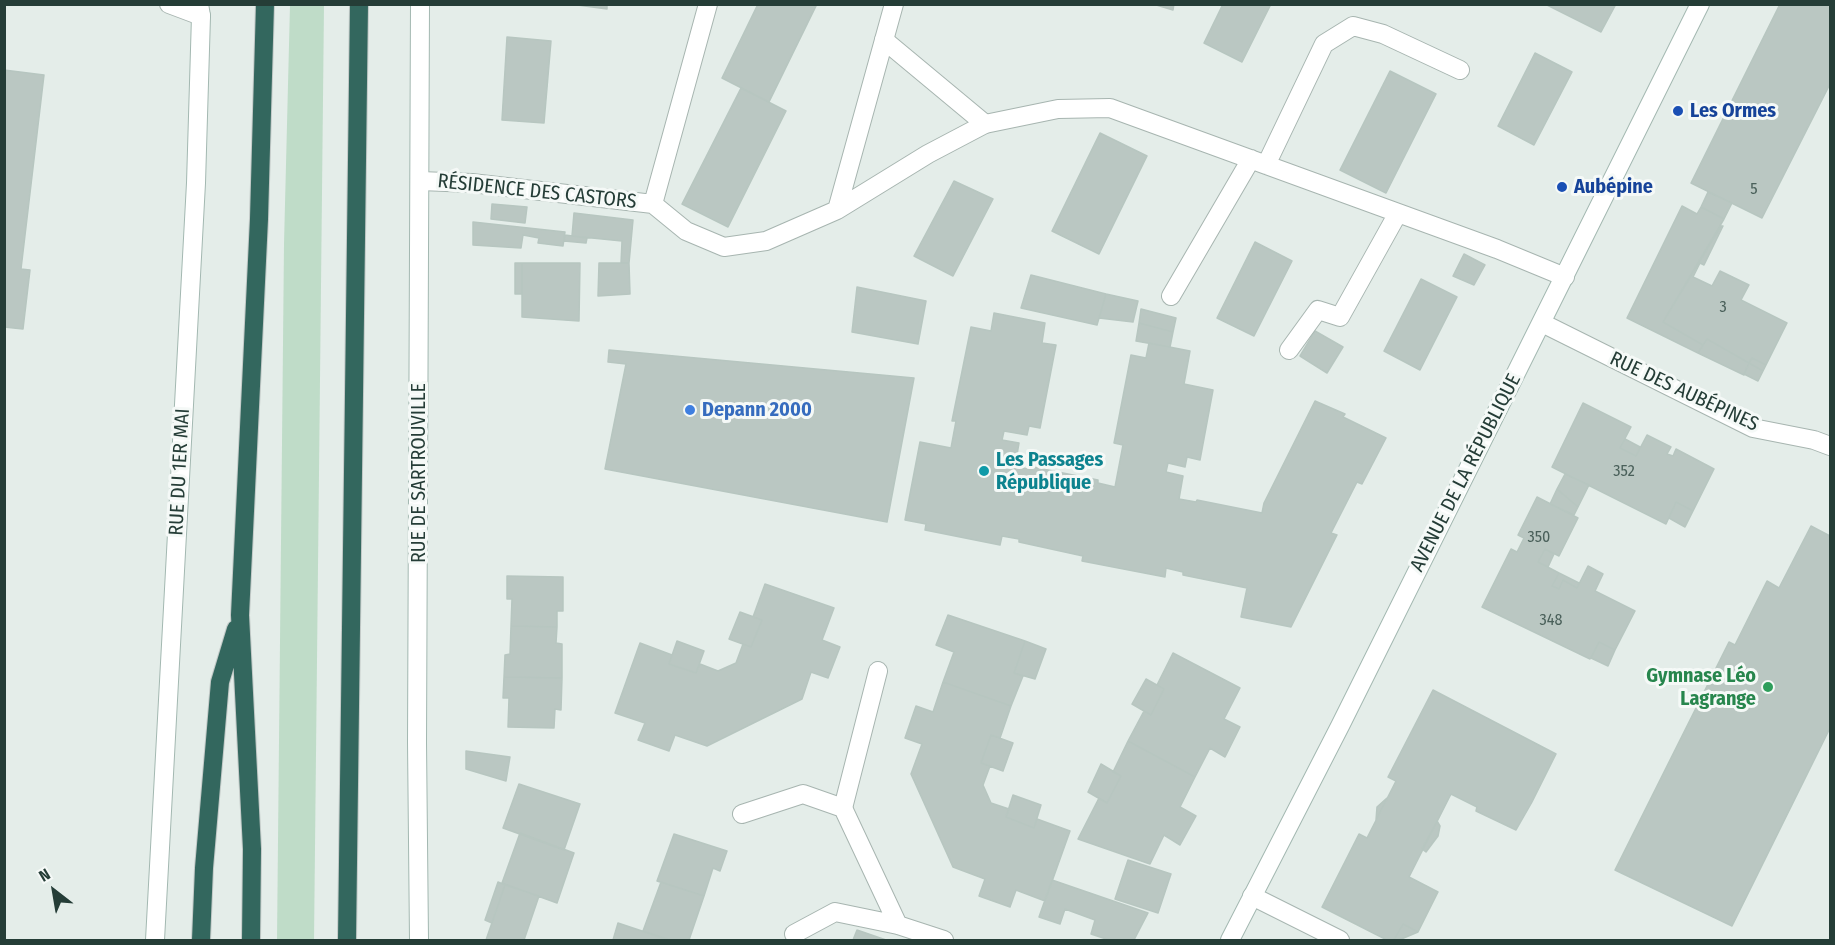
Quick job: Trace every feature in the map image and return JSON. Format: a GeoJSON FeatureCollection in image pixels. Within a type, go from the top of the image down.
{"type":"FeatureCollection","features":[{"type":"Feature","properties":{"kind":"highway"},"geometry":{"type":"LineString","coordinates":[[251,940],[252,849],[240,615],[258,231],[265,4]]}},
{"type":"Feature","properties":{"kind":"highway"},"geometry":{"type":"LineString","coordinates":[[347,940],[359,4]]}},
{"type":"Feature","properties":{"kind":"highway"},"geometry":{"type":"LineString","coordinates":[[201,940],[204,868],[220,682],[240,615]]}},
{"type":"Feature","properties":{"kind":"street"},"geometry":{"type":"LineString","coordinates":[[169,4],[200,10]]}},
{"type":"Feature","properties":{"kind":"street","name":"RUE DE SARTROUVILLE"},"geometry":{"type":"LineString","coordinates":[[419,940],[417,742],[420,4]]}},
{"type":"Feature","properties":{"kind":"street","name":"RÉSIDENCE DES CASTORS"},"geometry":{"type":"LineString","coordinates":[[653,204],[708,4]]}},
{"type":"Feature","properties":{"kind":"street"},"geometry":{"type":"LineString","coordinates":[[837,210],[894,4]]}},
{"type":"Feature","properties":{"kind":"street","name":"AVENUE DE LA RÉPUBLIQUE"},"geometry":{"type":"LineString","coordinates":[[1230,940],[1542,323],[1700,4]]}},
{"type":"Feature","properties":{"kind":"street","name":"RUE DU 1ER MAI"},"geometry":{"type":"LineString","coordinates":[[156,940],[196,183],[200,10]]}},
{"type":"Feature","properties":{"kind":"street"},"geometry":{"type":"LineString","coordinates":[[1171,296],[1258,162],[1324,44],[1353,26],[1383,34],[1461,70]]}},
{"type":"Feature","properties":{"kind":"street"},"geometry":{"type":"LineString","coordinates":[[884,40],[985,124]]}},
{"type":"Feature","properties":{"kind":"street","name":"RÉSIDENCE DES CASTORS"},"geometry":{"type":"LineString","coordinates":[[420,181],[472,183],[653,204],[686,231],[724,247],[766,241],[837,210],[928,154],[985,124],[1059,109],[1110,108],[1497,249],[1564,278]]}},
{"type":"Feature","properties":{"kind":"street"},"geometry":{"type":"LineString","coordinates":[[1289,350],[1317,310],[1340,317],[1398,213]]}},
{"type":"Feature","properties":{"kind":"street","name":"RUE DES AUBÉPINES"},"geometry":{"type":"LineString","coordinates":[[1542,323],[1753,428],[1814,440],[1830,446]]}},
{"type":"Feature","properties":{"kind":"street"},"geometry":{"type":"LineString","coordinates":[[878,671],[843,808],[898,925]]}},
{"type":"Feature","properties":{"kind":"street"},"geometry":{"type":"LineString","coordinates":[[742,814],[803,794],[843,808]]}},
{"type":"Feature","properties":{"kind":"street"},"geometry":{"type":"LineString","coordinates":[[1252,896],[1341,940]]}},
{"type":"Feature","properties":{"kind":"street"},"geometry":{"type":"LineString","coordinates":[[794,934],[835,912],[898,925],[944,940]]}},
{"type":"Feature","properties":{"kind":"green space"},"geometry":{"type":"Polygon","coordinates":[[[290,5],[324,5],[314,940],[277,940],[284,244],[290,5]]]}},
{"type":"Feature","properties":{"kind":"building"},"geometry":{"type":"Polygon","coordinates":[[[570,4],[607,4],[607,9],[570,4]]]}},
{"type":"Feature","properties":{"kind":"building"},"geometry":{"type":"Polygon","coordinates":[[[758,4],[817,4],[769,102],[722,78],[758,4]]]}},
{"type":"Feature","properties":{"kind":"building"},"geometry":{"type":"Polygon","coordinates":[[[1153,4],[1174,4],[1173,10],[1153,4]]]}},
{"type":"Feature","properties":{"kind":"building"},"geometry":{"type":"Polygon","coordinates":[[[1223,4],[1271,4],[1242,62],[1204,43],[1223,4]]]}},
{"type":"Feature","properties":{"kind":"building"},"geometry":{"type":"Polygon","coordinates":[[[1545,4],[1616,4],[1601,32],[1545,4]]]}},
{"type":"Feature","properties":{"kind":"building"},"geometry":{"type":"Polygon","coordinates":[[[1780,4],[1830,4],[1830,84],[1762,218],[1691,183],[1780,4]]]}},
{"type":"Feature","properties":{"kind":"building"},"geometry":{"type":"Polygon","coordinates":[[[507,37],[551,41],[544,123],[502,120],[507,37]]]}},
{"type":"Feature","properties":{"kind":"building"},"geometry":{"type":"Polygon","coordinates":[[[1535,53],[1572,72],[1534,145],[1498,126],[1535,53]]]}},
{"type":"Feature","properties":{"kind":"building"},"geometry":{"type":"Polygon","coordinates":[[[4,70],[44,75],[21,269],[30,270],[23,329],[4,327],[4,70]]]}},
{"type":"Feature","properties":{"kind":"building"},"geometry":{"type":"Polygon","coordinates":[[[1390,71],[1436,94],[1386,193],[1340,170],[1390,71]]]}},
{"type":"Feature","properties":{"kind":"building"},"geometry":{"type":"Polygon","coordinates":[[[741,88],[786,111],[728,227],[682,204],[741,88]]]}},
{"type":"Feature","properties":{"kind":"building"},"geometry":{"type":"Polygon","coordinates":[[[1100,133],[1147,156],[1099,254],[1052,231],[1100,133]]]}},
{"type":"Feature","properties":{"kind":"building"},"geometry":{"type":"Polygon","coordinates":[[[954,181],[993,199],[953,276],[914,256],[954,181]]]}},
{"type":"Feature","properties":{"kind":"building"},"geometry":{"type":"Polygon","coordinates":[[[1708,192],[1732,203],[1724,219],[1701,207],[1708,192]]]}},
{"type":"Feature","properties":{"kind":"building"},"geometry":{"type":"Polygon","coordinates":[[[492,204],[527,207],[525,223],[491,219],[492,204]]]}},
{"type":"Feature","properties":{"kind":"building"},"geometry":{"type":"Polygon","coordinates":[[[1682,206],[1697,214],[1701,207],[1724,219],[1663,322],[1703,345],[1698,353],[1627,318],[1682,206]]]}},
{"type":"Feature","properties":{"kind":"building"},"geometry":{"type":"Polygon","coordinates":[[[574,213],[633,220],[629,263],[621,263],[622,241],[572,236],[574,213]]]}},
{"type":"Feature","properties":{"kind":"building"},"geometry":{"type":"Polygon","coordinates":[[[473,222],[565,232],[563,246],[538,243],[539,238],[523,235],[521,248],[473,245],[473,222]]]}},
{"type":"Feature","properties":{"kind":"building"},"geometry":{"type":"Polygon","coordinates":[[[1723,226],[1704,265],[1700,263],[1693,277],[1712,286],[1720,271],[1749,285],[1741,300],[1787,323],[1766,365],[1752,358],[1749,363],[1707,339],[1703,345],[1663,322],[1723,226]]]}},
{"type":"Feature","properties":{"kind":"building"},"geometry":{"type":"Polygon","coordinates":[[[565,235],[587,238],[586,243],[564,241],[565,235]]]}},
{"type":"Feature","properties":{"kind":"building"},"geometry":{"type":"Polygon","coordinates":[[[1255,242],[1292,261],[1254,336],[1217,318],[1255,242]]]}},
{"type":"Feature","properties":{"kind":"building"},"geometry":{"type":"Polygon","coordinates":[[[1464,254],[1485,265],[1474,285],[1453,276],[1464,254]]]}},
{"type":"Feature","properties":{"kind":"building"},"geometry":{"type":"Polygon","coordinates":[[[515,263],[522,263],[522,294],[515,294],[515,263]]]}},
{"type":"Feature","properties":{"kind":"building"},"geometry":{"type":"Polygon","coordinates":[[[522,263],[580,263],[579,321],[522,317],[522,263]]]}},
{"type":"Feature","properties":{"kind":"building"},"geometry":{"type":"Polygon","coordinates":[[[599,263],[629,263],[630,294],[598,296],[599,263]]]}},
{"type":"Feature","properties":{"kind":"building"},"geometry":{"type":"Polygon","coordinates":[[[1031,275],[1106,294],[1097,325],[1021,308],[1031,275]]]}},
{"type":"Feature","properties":{"kind":"building"},"geometry":{"type":"Polygon","coordinates":[[[1421,279],[1457,297],[1420,370],[1384,351],[1421,279]]]}},
{"type":"Feature","properties":{"kind":"building"},"geometry":{"type":"Polygon","coordinates":[[[857,287],[926,301],[918,344],[852,332],[857,287]]]}},
{"type":"Feature","properties":{"kind":"building"},"geometry":{"type":"Polygon","coordinates":[[[1106,294],[1138,301],[1133,322],[1099,318],[1106,294]]]}},
{"type":"Feature","properties":{"kind":"building"},"geometry":{"type":"Polygon","coordinates":[[[1141,309],[1176,318],[1173,332],[1139,323],[1141,309]]]}},
{"type":"Feature","properties":{"kind":"building","name":"Les Passages République"},"geometry":{"type":"Polygon","coordinates":[[[994,313],[1045,323],[1042,343],[1056,345],[1040,428],[1029,426],[1027,435],[1004,431],[1002,440],[1019,443],[1015,466],[1032,470],[1033,467],[1098,480],[1098,483],[1115,487],[1123,445],[1114,443],[1131,355],[1146,358],[1149,343],[1190,351],[1184,384],[1213,390],[1200,460],[1187,457],[1185,467],[1168,463],[1166,472],[1183,476],[1179,499],[1196,502],[1197,500],[1262,513],[1264,503],[1315,401],[1345,414],[1343,417],[1386,438],[1362,484],[1357,482],[1331,533],[1337,535],[1291,627],[1241,617],[1247,588],[1183,575],[1183,572],[1166,568],[1165,577],[1082,561],[1083,556],[1002,536],[1000,545],[925,530],[926,524],[905,520],[920,442],[951,448],[956,421],[952,421],[971,327],[991,331],[994,313]]]}},
{"type":"Feature","properties":{"kind":"building"},"geometry":{"type":"Polygon","coordinates":[[[1139,323],[1173,332],[1170,347],[1136,341],[1139,323]]]}},
{"type":"Feature","properties":{"kind":"building"},"geometry":{"type":"Polygon","coordinates":[[[1315,331],[1343,347],[1327,373],[1300,356],[1315,331]]]}},
{"type":"Feature","properties":{"kind":"building"},"geometry":{"type":"Polygon","coordinates":[[[1707,339],[1749,363],[1744,375],[1698,353],[1707,339]]]}},
{"type":"Feature","properties":{"kind":"building","name":"Depann 2000"},"geometry":{"type":"Polygon","coordinates":[[[609,350],[914,378],[887,522],[605,469],[626,364],[608,362],[609,350]]]}},
{"type":"Feature","properties":{"kind":"building"},"geometry":{"type":"Polygon","coordinates":[[[1752,358],[1766,365],[1763,371],[1749,363],[1752,358]]]}},
{"type":"Feature","properties":{"kind":"building"},"geometry":{"type":"Polygon","coordinates":[[[1749,363],[1763,371],[1758,381],[1744,374],[1749,363]]]}},
{"type":"Feature","properties":{"kind":"building"},"geometry":{"type":"Polygon","coordinates":[[[1583,403],[1631,427],[1620,448],[1636,456],[1647,435],[1671,447],[1667,454],[1673,456],[1676,449],[1714,469],[1693,511],[1676,502],[1666,524],[1552,467],[1583,403]]]}},
{"type":"Feature","properties":{"kind":"building"},"geometry":{"type":"Polygon","coordinates":[[[1625,439],[1640,447],[1636,456],[1620,448],[1625,439]]]}},
{"type":"Feature","properties":{"kind":"building"},"geometry":{"type":"Polygon","coordinates":[[[1565,474],[1589,485],[1578,507],[1557,489],[1565,474]]]}},
{"type":"Feature","properties":{"kind":"building"},"geometry":{"type":"Polygon","coordinates":[[[1557,489],[1578,507],[1574,515],[1550,504],[1557,489]]]}},
{"type":"Feature","properties":{"kind":"building"},"geometry":{"type":"Polygon","coordinates":[[[1537,497],[1578,518],[1559,556],[1545,549],[1538,562],[1559,573],[1552,586],[1559,589],[1563,580],[1577,588],[1588,566],[1603,574],[1595,591],[1635,611],[1615,650],[1599,642],[1590,659],[1482,607],[1511,549],[1517,552],[1524,538],[1518,535],[1537,497]]]}},
{"type":"Feature","properties":{"kind":"building"},"geometry":{"type":"Polygon","coordinates":[[[1676,502],[1693,511],[1685,527],[1669,518],[1676,502]]]}},
{"type":"Feature","properties":{"kind":"building","name":"Gymnase Léo Lagrange"},"geometry":{"type":"Polygon","coordinates":[[[1811,526],[1830,536],[1830,728],[1732,926],[1615,870],[1729,642],[1735,645],[1767,581],[1779,588],[1811,526]]]}},
{"type":"Feature","properties":{"kind":"building"},"geometry":{"type":"Polygon","coordinates":[[[1545,549],[1554,554],[1548,567],[1538,562],[1545,549]]]}},
{"type":"Feature","properties":{"kind":"building"},"geometry":{"type":"Polygon","coordinates":[[[1559,573],[1579,583],[1577,588],[1563,580],[1559,589],[1552,586],[1559,573]]]}},
{"type":"Feature","properties":{"kind":"building"},"geometry":{"type":"Polygon","coordinates":[[[507,576],[563,577],[563,611],[557,611],[557,627],[511,626],[512,599],[507,599],[507,576]]]}},
{"type":"Feature","properties":{"kind":"building"},"geometry":{"type":"Polygon","coordinates":[[[765,584],[834,608],[822,640],[840,647],[828,678],[811,672],[802,699],[707,746],[675,735],[669,751],[638,740],[645,723],[615,713],[640,643],[672,655],[669,664],[696,673],[700,664],[718,671],[736,663],[743,644],[751,647],[762,620],[753,617],[765,584]]]}},
{"type":"Feature","properties":{"kind":"building"},"geometry":{"type":"Polygon","coordinates":[[[740,612],[762,620],[751,647],[729,639],[740,612]]]}},
{"type":"Feature","properties":{"kind":"building"},"geometry":{"type":"Polygon","coordinates":[[[948,615],[1025,641],[1014,673],[1023,676],[1011,706],[943,682],[954,652],[936,645],[948,615]]]}},
{"type":"Feature","properties":{"kind":"building"},"geometry":{"type":"Polygon","coordinates":[[[511,626],[557,627],[556,643],[562,644],[562,678],[504,677],[505,655],[510,654],[511,626]]]}},
{"type":"Feature","properties":{"kind":"building"},"geometry":{"type":"Polygon","coordinates":[[[677,641],[704,651],[696,673],[669,664],[677,641]]]}},
{"type":"Feature","properties":{"kind":"building"},"geometry":{"type":"Polygon","coordinates":[[[1025,641],[1046,649],[1035,679],[1014,673],[1025,641]]]}},
{"type":"Feature","properties":{"kind":"building"},"geometry":{"type":"Polygon","coordinates":[[[1599,642],[1615,650],[1608,666],[1591,658],[1599,642]]]}},
{"type":"Feature","properties":{"kind":"building"},"geometry":{"type":"Polygon","coordinates":[[[1173,653],[1240,688],[1224,719],[1240,727],[1225,757],[1210,748],[1195,777],[1128,741],[1144,711],[1151,715],[1164,689],[1157,685],[1173,653]]]}},
{"type":"Feature","properties":{"kind":"building"},"geometry":{"type":"Polygon","coordinates":[[[504,677],[562,678],[561,710],[555,709],[554,728],[508,727],[509,698],[503,698],[504,677]]]}},
{"type":"Feature","properties":{"kind":"building"},"geometry":{"type":"Polygon","coordinates":[[[1146,679],[1164,689],[1151,715],[1132,704],[1146,679]]]}},
{"type":"Feature","properties":{"kind":"building"},"geometry":{"type":"Polygon","coordinates":[[[943,682],[1011,706],[1000,738],[991,735],[981,763],[990,766],[983,785],[991,803],[1009,809],[1006,817],[1034,828],[1037,819],[1070,831],[1045,901],[1016,890],[1010,907],[979,896],[985,879],[953,867],[911,774],[922,744],[905,738],[916,706],[933,712],[943,682]]]}},
{"type":"Feature","properties":{"kind":"building"},"geometry":{"type":"Polygon","coordinates":[[[1433,690],[1556,754],[1516,830],[1476,811],[1477,807],[1451,794],[1409,877],[1438,892],[1418,932],[1403,924],[1394,940],[1387,940],[1322,907],[1359,834],[1367,838],[1396,781],[1388,777],[1433,690]]]}},
{"type":"Feature","properties":{"kind":"building"},"geometry":{"type":"Polygon","coordinates":[[[991,735],[1013,743],[1003,771],[981,763],[991,735]]]}},
{"type":"Feature","properties":{"kind":"building"},"geometry":{"type":"Polygon","coordinates":[[[1128,741],[1195,777],[1180,807],[1196,816],[1180,845],[1164,835],[1150,864],[1078,839],[1099,798],[1107,803],[1121,776],[1113,772],[1128,741]]]}},
{"type":"Feature","properties":{"kind":"building"},"geometry":{"type":"Polygon","coordinates":[[[466,751],[510,757],[506,781],[466,769],[466,751]]]}},
{"type":"Feature","properties":{"kind":"building"},"geometry":{"type":"Polygon","coordinates":[[[1101,764],[1121,776],[1107,803],[1088,792],[1101,764]]]}},
{"type":"Feature","properties":{"kind":"building"},"geometry":{"type":"Polygon","coordinates":[[[519,784],[580,804],[564,850],[503,828],[519,784]]]}},
{"type":"Feature","properties":{"kind":"building"},"geometry":{"type":"Polygon","coordinates":[[[1013,795],[1041,805],[1034,828],[1006,817],[1013,795]]]}},
{"type":"Feature","properties":{"kind":"building"},"geometry":{"type":"Polygon","coordinates":[[[1387,798],[1376,820],[1377,807],[1387,798]]]}},
{"type":"Feature","properties":{"kind":"building"},"geometry":{"type":"Polygon","coordinates":[[[1437,821],[1440,826],[1438,836],[1426,852],[1422,849],[1437,821]]]}},
{"type":"Feature","properties":{"kind":"building"},"geometry":{"type":"Polygon","coordinates":[[[520,833],[574,853],[557,903],[502,883],[520,833]]]}},
{"type":"Feature","properties":{"kind":"building"},"geometry":{"type":"Polygon","coordinates":[[[674,834],[727,851],[720,871],[713,868],[704,896],[657,881],[674,834]]]}},
{"type":"Feature","properties":{"kind":"building"},"geometry":{"type":"Polygon","coordinates":[[[1128,860],[1171,874],[1158,913],[1115,899],[1128,860]]]}},
{"type":"Feature","properties":{"kind":"building"},"geometry":{"type":"Polygon","coordinates":[[[1052,880],[1148,913],[1134,940],[1109,940],[1091,934],[1095,920],[1065,909],[1060,924],[1039,917],[1052,880]]]}},
{"type":"Feature","properties":{"kind":"building"},"geometry":{"type":"Polygon","coordinates":[[[498,882],[505,885],[492,923],[485,920],[498,882]]]}},
{"type":"Feature","properties":{"kind":"building"},"geometry":{"type":"Polygon","coordinates":[[[661,882],[704,896],[689,940],[670,940],[643,931],[661,882]]]}},
{"type":"Feature","properties":{"kind":"building"},"geometry":{"type":"Polygon","coordinates":[[[505,885],[539,896],[524,940],[486,940],[505,885]]]}},
{"type":"Feature","properties":{"kind":"building"},"geometry":{"type":"Polygon","coordinates":[[[618,923],[669,940],[613,940],[618,923]]]}},
{"type":"Feature","properties":{"kind":"building"},"geometry":{"type":"Polygon","coordinates":[[[1403,924],[1418,932],[1394,940],[1403,924]]]}},
{"type":"Feature","properties":{"kind":"building"},"geometry":{"type":"Polygon","coordinates":[[[857,930],[886,940],[853,940],[857,930]]]}},
{"type":"Feature","properties":{"kind":"place","name":"Les Ormes"},"geometry":{"type":"Point","coordinates":[1678,111]}},
{"type":"Feature","properties":{"kind":"place","name":"Aubépine"},"geometry":{"type":"Point","coordinates":[1562,187]}},
{"type":"Feature","properties":{"kind":"place","name":"Depann 2000"},"geometry":{"type":"Point","coordinates":[690,410]}},
{"type":"Feature","properties":{"kind":"place","name":"Les Passages République"},"geometry":{"type":"Point","coordinates":[984,471]}},
{"type":"Feature","properties":{"kind":"place","name":"Gymnase Léo Lagrange"},"geometry":{"type":"Point","coordinates":[1768,687]}}]}
